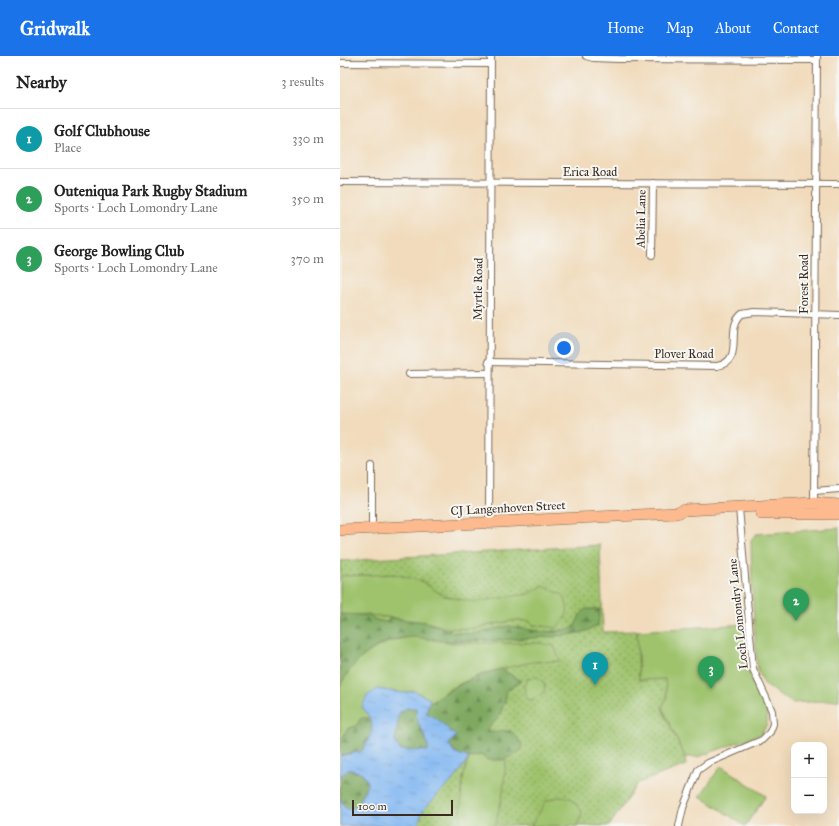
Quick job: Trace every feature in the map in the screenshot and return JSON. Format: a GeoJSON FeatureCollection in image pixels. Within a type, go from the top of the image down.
{"type":"FeatureCollection","features":[{"type":"Feature","properties":{"kind":"highway","name":"CJ Langenhoven Street"},"geometry":{"type":"LineString","coordinates":[[340,530],[677,513],[681,515],[692,515],[814,508],[839,505]]}},
{"type":"Feature","properties":{"kind":"highway","name":"CJ Langenhoven Street"},"geometry":{"type":"LineString","coordinates":[[814,508],[839,514]]}},
{"type":"Feature","properties":{"kind":"street","name":"Myrtle Road"},"geometry":{"type":"LineString","coordinates":[[489,522],[488,362],[491,56]]}},
{"type":"Feature","properties":{"kind":"street"},"geometry":{"type":"LineString","coordinates":[[586,56],[593,58],[619,59],[817,58]]}},
{"type":"Feature","properties":{"kind":"street","name":"Forest Road"},"geometry":{"type":"LineString","coordinates":[[814,508],[817,58]]}},
{"type":"Feature","properties":{"kind":"street"},"geometry":{"type":"LineString","coordinates":[[340,63],[491,64]]}},
{"type":"Feature","properties":{"kind":"street","name":"Erica Road"},"geometry":{"type":"LineString","coordinates":[[340,182],[839,184]]}},
{"type":"Feature","properties":{"kind":"street","name":"Abelia Lane"},"geometry":{"type":"LineString","coordinates":[[652,255],[653,183]]}},
{"type":"Feature","properties":{"kind":"street","name":"Plover Road"},"geometry":{"type":"LineString","coordinates":[[488,362],[717,366],[726,364],[730,360],[733,351],[734,325],[742,314],[754,312],[839,315]]}},
{"type":"Feature","properties":{"kind":"street"},"geometry":{"type":"LineString","coordinates":[[409,374],[488,374]]}},
{"type":"Feature","properties":{"kind":"street"},"geometry":{"type":"LineString","coordinates":[[372,466],[372,528]]}},
{"type":"Feature","properties":{"kind":"street"},"geometry":{"type":"LineString","coordinates":[[815,491],[839,490]]}},
{"type":"Feature","properties":{"kind":"street","name":"Loch Lomondry Lane"},"geometry":{"type":"LineString","coordinates":[[679,826],[681,814],[698,770],[708,763],[762,740],[766,737],[773,724],[772,711],[753,669],[739,512]]}},
{"type":"Feature","properties":{"kind":"green space"},"geometry":{"type":"Polygon","coordinates":[[[839,528],[839,700],[792,703],[765,685],[758,671],[752,589],[751,540],[756,534],[839,528]]]}},
{"type":"Feature","properties":{"kind":"green space"},"geometry":{"type":"Polygon","coordinates":[[[600,545],[603,632],[637,631],[639,680],[665,679],[667,698],[662,708],[685,757],[686,765],[638,783],[609,826],[340,826],[340,561],[600,545]]]}},
{"type":"Feature","properties":{"kind":"green space"},"geometry":{"type":"Polygon","coordinates":[[[395,574],[421,581],[444,596],[474,602],[528,594],[543,586],[563,595],[567,605],[567,612],[566,616],[557,628],[534,625],[529,621],[517,620],[468,629],[448,628],[426,622],[370,615],[340,614],[340,576],[395,574]]]}},
{"type":"Feature","properties":{"kind":"green space"},"geometry":{"type":"Polygon","coordinates":[[[586,609],[600,609],[598,625],[583,632],[573,634],[504,640],[446,641],[403,638],[391,640],[370,651],[361,658],[352,667],[340,687],[340,614],[370,615],[375,620],[386,622],[391,618],[426,622],[453,632],[472,634],[509,626],[542,632],[574,628],[580,615],[586,609]]]}},
{"type":"Feature","properties":{"kind":"green space"},"geometry":{"type":"Polygon","coordinates":[[[745,624],[747,668],[767,711],[767,724],[761,734],[698,757],[685,757],[662,707],[667,698],[665,679],[639,680],[637,631],[745,624]]]}},
{"type":"Feature","properties":{"kind":"green space"},"geometry":{"type":"Polygon","coordinates":[[[414,637],[453,643],[540,643],[554,646],[560,661],[532,662],[484,673],[451,688],[429,703],[430,699],[414,691],[403,693],[377,689],[371,717],[361,718],[356,726],[348,728],[343,737],[340,738],[340,687],[346,676],[361,659],[380,646],[402,638],[414,637]]]}},
{"type":"Feature","properties":{"kind":"green space"},"geometry":{"type":"Polygon","coordinates":[[[501,669],[521,681],[507,690],[501,712],[495,722],[487,729],[494,733],[504,731],[511,732],[522,745],[521,750],[511,756],[496,761],[486,759],[481,755],[471,757],[463,756],[456,752],[449,744],[456,736],[426,713],[429,703],[464,683],[501,669]]]}},
{"type":"Feature","properties":{"kind":"green space"},"geometry":{"type":"Polygon","coordinates":[[[537,677],[544,683],[544,692],[532,700],[526,699],[524,686],[528,678],[537,677]]]}},
{"type":"Feature","properties":{"kind":"green space"},"geometry":{"type":"Polygon","coordinates":[[[416,707],[421,732],[429,745],[428,751],[400,750],[395,741],[399,713],[407,708],[416,707]]]}},
{"type":"Feature","properties":{"kind":"green space"},"geometry":{"type":"Polygon","coordinates":[[[361,717],[371,717],[372,734],[362,751],[340,756],[340,738],[343,737],[348,728],[356,726],[361,717]]]}},
{"type":"Feature","properties":{"kind":"green space"},"geometry":{"type":"Polygon","coordinates":[[[481,755],[487,760],[506,760],[503,793],[495,826],[461,826],[462,792],[466,767],[469,758],[481,755]]]}},
{"type":"Feature","properties":{"kind":"green space"},"geometry":{"type":"Polygon","coordinates":[[[721,766],[766,796],[745,826],[700,796],[721,766]]]}},
{"type":"Feature","properties":{"kind":"green space"},"geometry":{"type":"Polygon","coordinates":[[[348,769],[362,773],[368,782],[358,806],[347,809],[340,799],[340,777],[348,769]]]}},
{"type":"Feature","properties":{"kind":"green space"},"geometry":{"type":"Polygon","coordinates":[[[558,797],[571,798],[582,812],[577,826],[531,826],[546,801],[558,797]]]}},
{"type":"Feature","properties":{"kind":"water"},"geometry":{"type":"Polygon","coordinates":[[[377,689],[403,693],[414,691],[430,699],[426,713],[436,718],[456,736],[449,744],[454,752],[469,758],[455,778],[424,809],[417,826],[340,826],[340,799],[347,809],[358,806],[368,782],[362,773],[349,769],[340,777],[340,756],[362,751],[371,734],[372,729],[370,719],[362,707],[367,696],[377,689]],[[407,708],[399,713],[395,741],[400,750],[428,751],[427,742],[416,715],[416,708],[407,708]]]}},
{"type":"Feature","properties":{"kind":"place","name":"Outeniqua Park Rugby Stadium"},"geometry":{"type":"Point","coordinates":[796,621]}},
{"type":"Feature","properties":{"kind":"place","name":"Golf Clubhouse"},"geometry":{"type":"Point","coordinates":[595,685]}},
{"type":"Feature","properties":{"kind":"place","name":"George Bowling Club"},"geometry":{"type":"Point","coordinates":[711,689]}}]}
